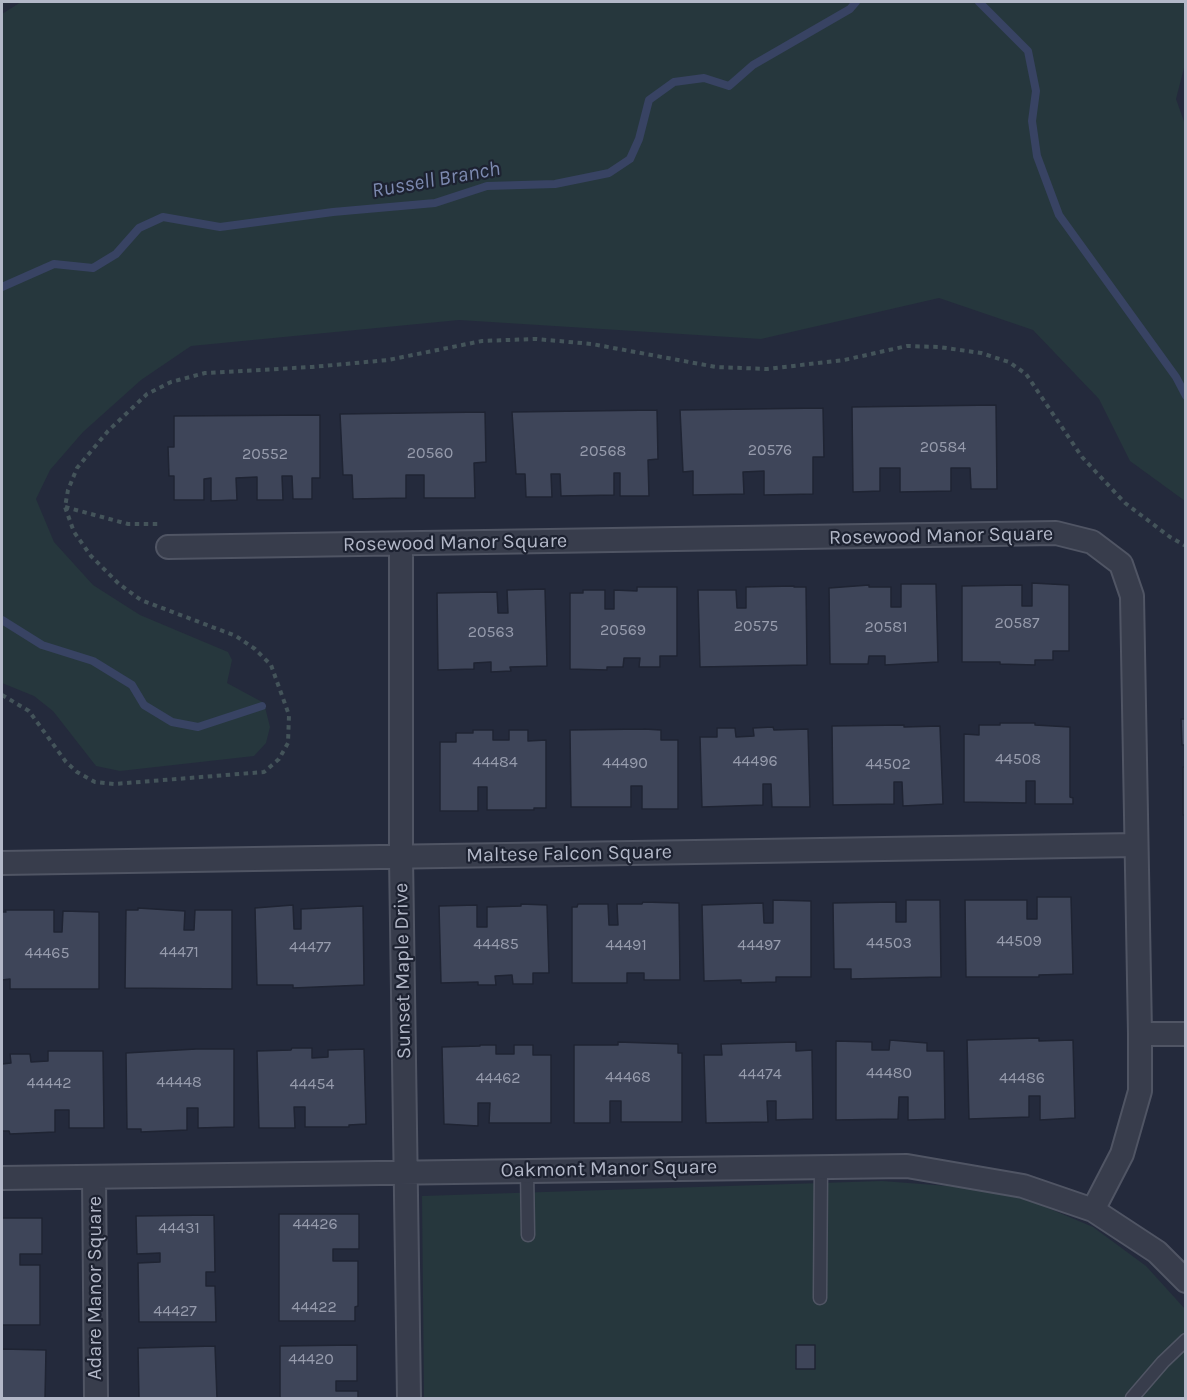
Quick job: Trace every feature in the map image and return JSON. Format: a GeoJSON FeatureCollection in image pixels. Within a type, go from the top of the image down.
{"type":"FeatureCollection","features":[{"type":"Feature","properties":{"kind":"street","name":"Rosewood Manor Square"},"geometry":{"type":"LineString","coordinates":[[168,547],[1056,533],[1092,542],[1121,564],[1132,596],[1140,1034],[1140,1091],[1122,1154],[1093,1210]]}},
{"type":"Feature","properties":{"kind":"street","name":"Sunset Maple Drive"},"geometry":{"type":"LineString","coordinates":[[400,544],[401,857],[409,1398]]}},
{"type":"Feature","properties":{"kind":"street","name":"Maltese Falcon Square"},"geometry":{"type":"LineString","coordinates":[[2,862],[1136,845]]}},
{"type":"Feature","properties":{"kind":"street"},"geometry":{"type":"LineString","coordinates":[[1140,1034],[1185,1034]]}},
{"type":"Feature","properties":{"kind":"street","name":"Oakmont Manor Square"},"geometry":{"type":"LineString","coordinates":[[2,1178],[907,1166],[1023,1186],[1093,1210],[1157,1252],[1185,1281]]}},
{"type":"Feature","properties":{"kind":"street","name":"Adare Manor Square"},"geometry":{"type":"LineString","coordinates":[[94,1177],[96,1398]]}},
{"type":"Feature","properties":{"kind":"lane"},"geometry":{"type":"LineString","coordinates":[[820,1298],[821,1167]]}},
{"type":"Feature","properties":{"kind":"lane"},"geometry":{"type":"LineString","coordinates":[[527,1170],[528,1235]]}},
{"type":"Feature","properties":{"kind":"lane"},"geometry":{"type":"LineString","coordinates":[[1132,1398],[1185,1340]]}},
{"type":"Feature","properties":{"kind":"path"},"geometry":{"type":"LineString","coordinates":[[2,695],[29,711],[66,762],[77,772],[95,782],[114,784],[264,772],[279,759],[288,743],[289,715],[271,665],[255,649],[236,636],[141,600],[118,584],[90,556],[74,532],[65,507],[68,490],[77,468],[108,431],[147,394],[171,382],[205,373],[388,360],[482,340],[536,339],[592,344],[716,367],[767,369],[844,360],[907,346],[939,347],[981,353],[1009,362],[1026,374],[1082,457],[1125,503],[1185,546]]}},
{"type":"Feature","properties":{"kind":"shaded area"},"geometry":{"type":"Polygon","coordinates":[[[21,2],[1185,2],[1185,64],[1176,99],[1186,127],[1185,501],[1130,461],[1099,399],[1033,330],[939,298],[761,339],[459,320],[191,346],[141,380],[83,432],[50,470],[36,499],[54,542],[93,585],[140,615],[228,652],[232,660],[227,683],[264,703],[270,727],[266,743],[254,756],[120,771],[96,766],[53,711],[34,696],[2,683],[2,14],[21,2]]]}},
{"type":"Feature","properties":{"kind":"shaded area"},"geometry":{"type":"Polygon","coordinates":[[[882,1181],[974,1188],[1029,1200],[1093,1227],[1146,1266],[1185,1309],[1185,1398],[424,1398],[422,1196],[882,1181]]]}},
{"type":"Feature","properties":{"kind":"building"},"geometry":{"type":"Polygon","coordinates":[[[996,405],[997,489],[971,489],[970,468],[951,468],[951,491],[900,492],[900,468],[880,468],[880,491],[853,492],[852,407],[996,405]]]}},
{"type":"Feature","properties":{"kind":"building"},"geometry":{"type":"Polygon","coordinates":[[[823,408],[824,457],[813,457],[813,494],[764,495],[764,471],[743,472],[744,494],[693,495],[693,471],[683,472],[680,410],[823,408]]]}},
{"type":"Feature","properties":{"kind":"building"},"geometry":{"type":"Polygon","coordinates":[[[657,410],[658,459],[648,460],[649,496],[620,496],[620,473],[614,473],[614,495],[561,496],[560,474],[551,474],[552,497],[526,497],[525,474],[516,474],[512,412],[657,410]]]}},
{"type":"Feature","properties":{"kind":"building"},"geometry":{"type":"Polygon","coordinates":[[[485,412],[486,462],[474,463],[475,498],[424,498],[424,475],[406,475],[406,498],[353,499],[352,475],[343,475],[340,414],[485,412]]]}},
{"type":"Feature","properties":{"kind":"building"},"geometry":{"type":"Polygon","coordinates":[[[320,415],[320,478],[312,478],[312,499],[293,499],[292,476],[282,476],[283,500],[257,500],[257,477],[236,478],[237,500],[211,501],[211,478],[204,479],[204,500],[174,500],[174,476],[169,476],[168,447],[174,447],[174,416],[320,415]]]}},
{"type":"Feature","properties":{"kind":"building"},"geometry":{"type":"Polygon","coordinates":[[[1032,583],[1069,585],[1069,651],[1053,651],[1053,660],[1035,660],[1035,665],[962,662],[962,586],[1022,585],[1022,606],[1032,606],[1032,583]]]}},
{"type":"Feature","properties":{"kind":"building"},"geometry":{"type":"Polygon","coordinates":[[[901,584],[936,584],[938,662],[885,665],[885,656],[869,656],[868,664],[830,664],[829,588],[869,585],[869,587],[891,587],[891,607],[901,607],[901,584]]]}},
{"type":"Feature","properties":{"kind":"building"},"geometry":{"type":"Polygon","coordinates":[[[637,587],[677,587],[677,656],[660,656],[660,667],[639,667],[640,658],[624,658],[623,667],[607,667],[607,670],[570,669],[570,593],[583,593],[583,590],[605,590],[605,609],[614,609],[614,590],[637,591],[637,587]]]}},
{"type":"Feature","properties":{"kind":"building"},"geometry":{"type":"Polygon","coordinates":[[[746,587],[806,587],[807,665],[700,667],[698,590],[736,590],[737,608],[746,608],[746,587]]]}},
{"type":"Feature","properties":{"kind":"building"},"geometry":{"type":"Polygon","coordinates":[[[545,589],[547,666],[510,667],[511,671],[491,672],[491,662],[474,663],[474,669],[438,670],[437,593],[497,592],[498,613],[508,613],[507,590],[545,589]]]}},
{"type":"Feature","properties":{"kind":"building"},"geometry":{"type":"Polygon","coordinates":[[[1181,719],[1186,719],[1186,745],[1182,745],[1181,719]]]}},
{"type":"Feature","properties":{"kind":"building"},"geometry":{"type":"Polygon","coordinates":[[[1000,723],[1035,723],[1035,725],[1070,727],[1070,797],[1073,798],[1073,804],[1035,804],[1035,781],[1026,781],[1026,803],[964,802],[964,734],[979,735],[979,725],[1000,725],[1000,723]]]}},
{"type":"Feature","properties":{"kind":"building"},"geometry":{"type":"Polygon","coordinates":[[[904,725],[904,727],[940,726],[943,804],[903,806],[902,782],[894,782],[894,804],[833,805],[832,726],[904,725]]]}},
{"type":"Feature","properties":{"kind":"building"},"geometry":{"type":"Polygon","coordinates":[[[773,727],[774,730],[808,729],[810,807],[772,807],[771,784],[763,784],[763,805],[702,807],[700,737],[717,737],[717,728],[735,728],[736,737],[754,736],[753,728],[773,727]]]}},
{"type":"Feature","properties":{"kind":"building"},"geometry":{"type":"Polygon","coordinates":[[[473,730],[493,730],[493,740],[509,740],[509,730],[528,730],[528,741],[546,740],[546,808],[487,810],[487,787],[478,787],[478,811],[440,811],[440,742],[456,742],[456,733],[473,733],[473,730]]]}},
{"type":"Feature","properties":{"kind":"building"},"geometry":{"type":"Polygon","coordinates":[[[570,730],[661,730],[661,740],[678,740],[678,809],[642,809],[642,786],[631,786],[631,807],[571,807],[570,730]]]}},
{"type":"Feature","properties":{"kind":"building"},"geometry":{"type":"Polygon","coordinates":[[[1183,767],[1186,767],[1186,815],[1183,815],[1183,767]]]}},
{"type":"Feature","properties":{"kind":"building"},"geometry":{"type":"Polygon","coordinates":[[[1037,897],[1071,897],[1073,974],[1039,975],[1039,977],[966,977],[965,900],[1027,900],[1027,919],[1037,919],[1037,897]]]}},
{"type":"Feature","properties":{"kind":"building"},"geometry":{"type":"Polygon","coordinates":[[[773,900],[811,901],[811,977],[776,977],[776,982],[704,981],[702,905],[763,903],[764,923],[773,923],[773,900]]]}},
{"type":"Feature","properties":{"kind":"building"},"geometry":{"type":"Polygon","coordinates":[[[906,900],[940,900],[941,977],[851,979],[851,969],[834,969],[833,903],[896,902],[896,922],[906,922],[906,900]]]}},
{"type":"Feature","properties":{"kind":"building"},"geometry":{"type":"Polygon","coordinates":[[[643,902],[679,903],[680,980],[644,980],[644,973],[627,973],[627,983],[572,983],[572,907],[577,907],[578,904],[608,904],[609,925],[618,925],[617,904],[642,904],[643,902]]]}},
{"type":"Feature","properties":{"kind":"building"},"geometry":{"type":"Polygon","coordinates":[[[521,904],[547,905],[549,973],[533,973],[533,984],[513,984],[512,975],[495,976],[496,985],[478,985],[478,982],[441,983],[439,906],[477,905],[477,927],[487,927],[487,907],[521,906],[521,904]]]}},
{"type":"Feature","properties":{"kind":"building"},"geometry":{"type":"Polygon","coordinates":[[[293,905],[294,929],[301,929],[301,909],[363,906],[364,985],[293,988],[293,985],[257,985],[255,908],[293,905]]]}},
{"type":"Feature","properties":{"kind":"building"},"geometry":{"type":"Polygon","coordinates":[[[138,908],[185,911],[184,930],[194,930],[195,910],[232,910],[232,989],[125,988],[126,910],[138,910],[138,908]]]}},
{"type":"Feature","properties":{"kind":"building"},"geometry":{"type":"Polygon","coordinates":[[[5,910],[54,910],[54,932],[62,932],[63,911],[99,912],[99,989],[10,989],[10,979],[2,980],[2,912],[6,912],[5,910]]]}},
{"type":"Feature","properties":{"kind":"building"},"geometry":{"type":"Polygon","coordinates":[[[1039,1038],[1039,1041],[1073,1040],[1075,1118],[1040,1120],[1040,1096],[1029,1096],[1029,1117],[969,1119],[967,1040],[1039,1038]]]}},
{"type":"Feature","properties":{"kind":"building"},"geometry":{"type":"Polygon","coordinates":[[[890,1040],[927,1043],[927,1051],[944,1051],[945,1119],[908,1120],[908,1097],[899,1097],[898,1119],[836,1120],[836,1041],[872,1042],[872,1050],[889,1050],[890,1040]]]}},
{"type":"Feature","properties":{"kind":"building"},"geometry":{"type":"Polygon","coordinates":[[[618,1042],[678,1044],[678,1053],[682,1053],[682,1122],[621,1122],[621,1101],[610,1101],[610,1123],[574,1123],[574,1045],[618,1045],[618,1042]]]}},
{"type":"Feature","properties":{"kind":"building"},"geometry":{"type":"Polygon","coordinates":[[[796,1042],[796,1051],[812,1050],[813,1119],[776,1120],[776,1101],[767,1101],[768,1122],[706,1123],[704,1055],[722,1055],[721,1044],[796,1042]]]}},
{"type":"Feature","properties":{"kind":"building"},"geometry":{"type":"Polygon","coordinates":[[[496,1045],[496,1054],[514,1054],[514,1045],[533,1045],[533,1055],[551,1055],[551,1123],[489,1123],[490,1103],[478,1103],[478,1126],[444,1124],[442,1047],[496,1045]]]}},
{"type":"Feature","properties":{"kind":"building"},"geometry":{"type":"Polygon","coordinates":[[[292,1048],[312,1048],[312,1058],[328,1057],[328,1050],[364,1049],[366,1124],[349,1125],[349,1127],[305,1127],[305,1107],[294,1107],[295,1128],[259,1128],[257,1051],[291,1050],[292,1048]]]}},
{"type":"Feature","properties":{"kind":"building"},"geometry":{"type":"Polygon","coordinates":[[[234,1049],[234,1127],[198,1128],[198,1108],[187,1108],[187,1130],[141,1132],[141,1129],[127,1129],[126,1053],[234,1049]]]}},
{"type":"Feature","properties":{"kind":"building"},"geometry":{"type":"Polygon","coordinates":[[[48,1051],[103,1051],[104,1128],[69,1128],[69,1110],[55,1110],[55,1132],[10,1134],[9,1131],[2,1131],[2,1064],[11,1063],[10,1054],[30,1054],[31,1062],[48,1061],[48,1051]]]}},
{"type":"Feature","properties":{"kind":"building"},"geometry":{"type":"Polygon","coordinates":[[[279,1214],[359,1214],[359,1249],[333,1249],[333,1261],[358,1261],[358,1306],[355,1307],[355,1321],[279,1321],[279,1214]]]}},
{"type":"Feature","properties":{"kind":"building"},"geometry":{"type":"Polygon","coordinates":[[[214,1215],[215,1272],[206,1272],[206,1286],[215,1286],[216,1322],[139,1322],[138,1263],[160,1262],[160,1253],[137,1254],[136,1216],[214,1215]]]}},
{"type":"Feature","properties":{"kind":"building"},"geometry":{"type":"Polygon","coordinates":[[[2,1218],[42,1218],[42,1254],[20,1254],[20,1265],[40,1265],[40,1325],[2,1325],[2,1218]]]}},
{"type":"Feature","properties":{"kind":"building"},"geometry":{"type":"Polygon","coordinates":[[[357,1345],[357,1381],[336,1381],[336,1391],[358,1391],[358,1398],[280,1398],[280,1346],[357,1345]]]}},
{"type":"Feature","properties":{"kind":"building"},"geometry":{"type":"Polygon","coordinates":[[[796,1345],[815,1345],[815,1369],[796,1369],[796,1345]]]}},
{"type":"Feature","properties":{"kind":"building"},"geometry":{"type":"Polygon","coordinates":[[[215,1346],[217,1398],[139,1398],[138,1348],[215,1346]]]}},
{"type":"Feature","properties":{"kind":"building"},"geometry":{"type":"Polygon","coordinates":[[[2,1349],[46,1350],[45,1398],[2,1398],[2,1349]]]}},
{"type":"Feature","properties":{"kind":"waterway","name":"Russell Branch"},"geometry":{"type":"LineString","coordinates":[[2,287],[54,264],[93,268],[116,254],[139,228],[163,217],[220,227],[333,212],[435,203],[487,186],[555,184],[609,173],[630,159],[639,139],[649,100],[674,82],[704,78],[729,86],[753,65],[850,9],[856,2]]}},
{"type":"Feature","properties":{"kind":"waterway"},"geometry":{"type":"LineString","coordinates":[[979,2],[1028,51],[1036,91],[1032,121],[1037,156],[1059,215],[1176,377],[1186,396]]}},
{"type":"Feature","properties":{"kind":"waterway"},"geometry":{"type":"LineString","coordinates":[[2,620],[42,645],[93,661],[132,685],[144,705],[172,722],[198,727],[262,706]]}}]}
